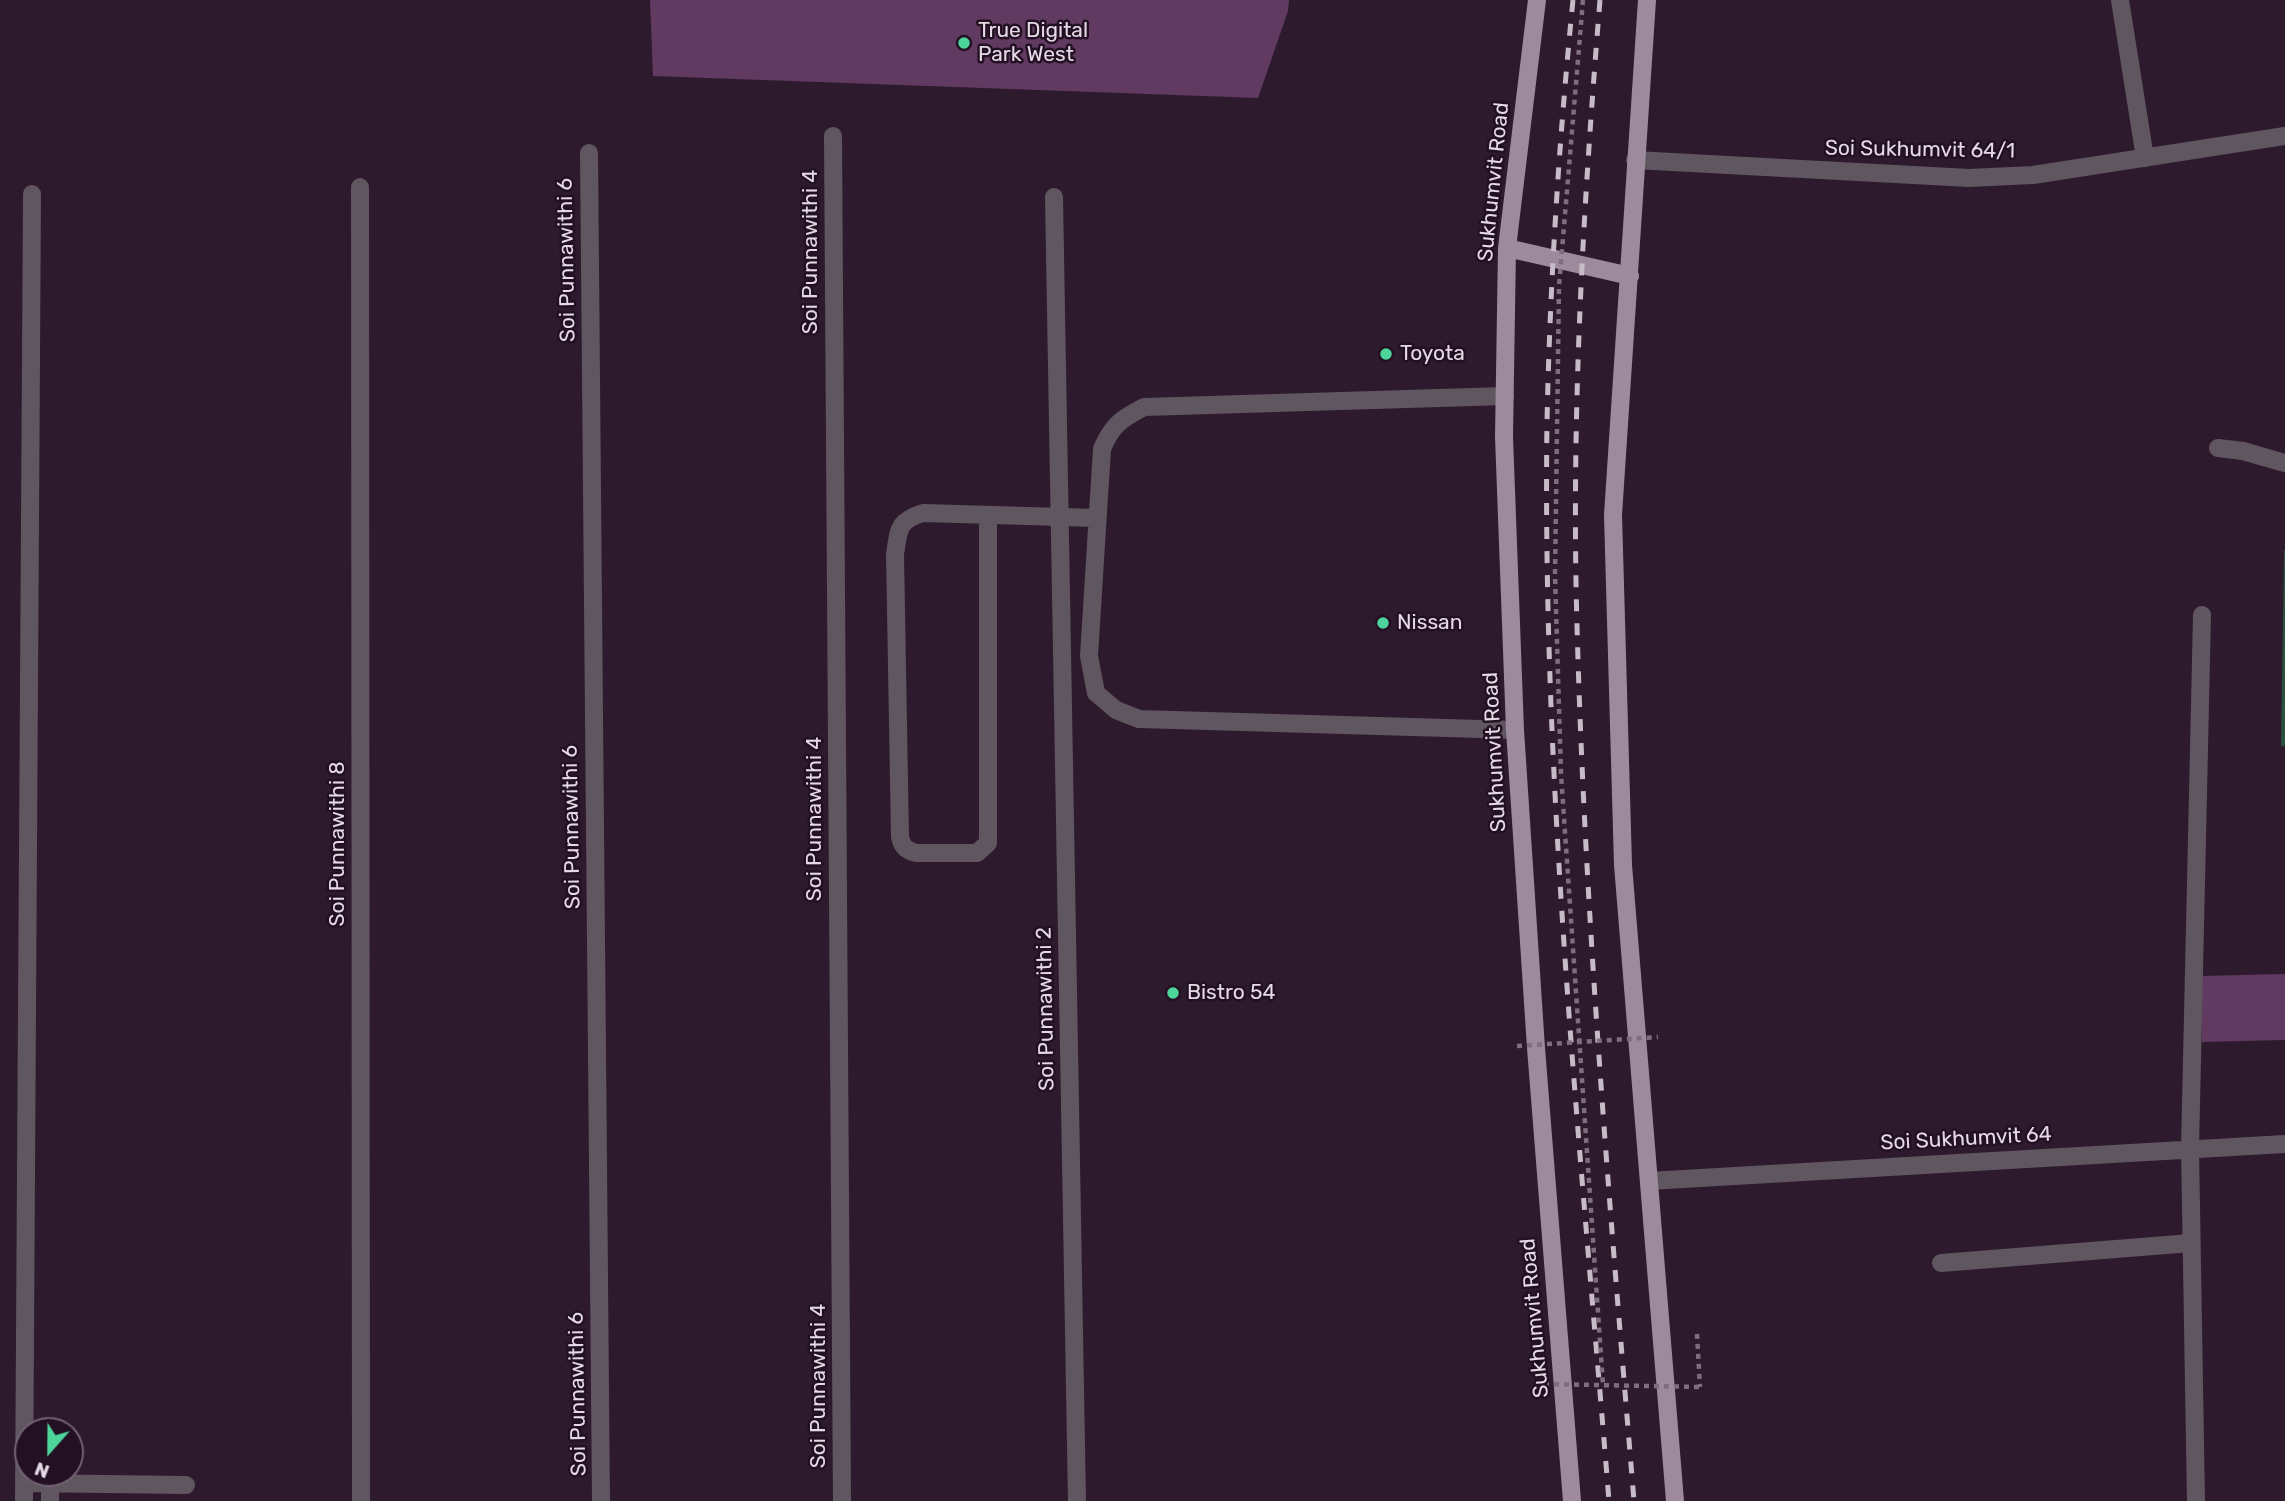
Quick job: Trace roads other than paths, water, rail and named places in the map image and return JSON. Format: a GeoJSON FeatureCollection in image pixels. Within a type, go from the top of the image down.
{"type":"FeatureCollection","features":[{"type":"Feature","properties":{"kind":"main road","name":"Sukhumvit Road"},"geometry":{"type":"LineString","coordinates":[[1536,0],[1507,248],[1504,437],[1515,730],[1536,1048],[1572,1501]]}},
{"type":"Feature","properties":{"kind":"main road"},"geometry":{"type":"LineString","coordinates":[[1647,0],[1613,515],[1623,865],[1675,1501]]}},
{"type":"Feature","properties":{"kind":"main road"},"geometry":{"type":"LineString","coordinates":[[1507,248],[1630,276]]}},
{"type":"Feature","properties":{"kind":"street"},"geometry":{"type":"LineString","coordinates":[[2120,0],[2144,158]]}},
{"type":"Feature","properties":{"kind":"street","name":"Soi Punnawithi 4"},"geometry":{"type":"LineString","coordinates":[[833,136],[842,1501]]}},
{"type":"Feature","properties":{"kind":"street","name":"Soi Sukhumvit 64/1"},"geometry":{"type":"LineString","coordinates":[[1635,160],[1969,178],[2033,175],[2285,136]]}},
{"type":"Feature","properties":{"kind":"street","name":"Soi Punnawithi 6"},"geometry":{"type":"LineString","coordinates":[[589,153],[601,1501]]}},
{"type":"Feature","properties":{"kind":"street","name":"Soi Punnawithi 8"},"geometry":{"type":"LineString","coordinates":[[360,187],[361,1501]]}},
{"type":"Feature","properties":{"kind":"street"},"geometry":{"type":"LineString","coordinates":[[32,194],[24,1492],[186,1485]]}},
{"type":"Feature","properties":{"kind":"street","name":"Soi Punnawithi 2"},"geometry":{"type":"LineString","coordinates":[[1054,197],[1077,1501]]}},
{"type":"Feature","properties":{"kind":"street"},"geometry":{"type":"LineString","coordinates":[[1505,396],[1144,407],[1125,417],[1110,430],[1102,449],[1089,656],[1096,693],[1116,710],[1139,719],[1515,730]]}},
{"type":"Feature","properties":{"kind":"street"},"geometry":{"type":"LineString","coordinates":[[2218,448],[2243,451],[2285,463]]}},
{"type":"Feature","properties":{"kind":"street"},"geometry":{"type":"LineString","coordinates":[[988,515],[988,844],[977,853],[916,853],[906,850],[900,837],[895,554],[899,528],[909,517],[923,513],[1061,517],[1097,519]]}},
{"type":"Feature","properties":{"kind":"street"},"geometry":{"type":"LineString","coordinates":[[2196,1501],[2190,1148],[2202,615]]}},
{"type":"Feature","properties":{"kind":"street","name":"Soi Sukhumvit 64"},"geometry":{"type":"LineString","coordinates":[[1649,1181],[2285,1144]]}},
{"type":"Feature","properties":{"kind":"street"},"geometry":{"type":"LineString","coordinates":[[1941,1263],[2191,1243]]}},
{"type":"Feature","properties":{"kind":"railway"},"geometry":{"type":"LineString","coordinates":[[1573,0],[1559,158],[1550,317],[1547,557],[1565,962],[1609,1501]]}},
{"type":"Feature","properties":{"kind":"railway"},"geometry":{"type":"LineString","coordinates":[[1600,0],[1588,156],[1577,391],[1577,626],[1592,954],[1634,1501]]}},
{"type":"Feature","properties":{"kind":"place","name":"True Digital Park West"},"geometry":{"type":"Point","coordinates":[964,43]}},
{"type":"Feature","properties":{"kind":"place","name":"Toyota"},"geometry":{"type":"Point","coordinates":[1386,354]}},
{"type":"Feature","properties":{"kind":"place","name":"Nissan"},"geometry":{"type":"Point","coordinates":[1383,623]}},
{"type":"Feature","properties":{"kind":"place","name":"Bistro 54"},"geometry":{"type":"Point","coordinates":[1173,993]}}]}
